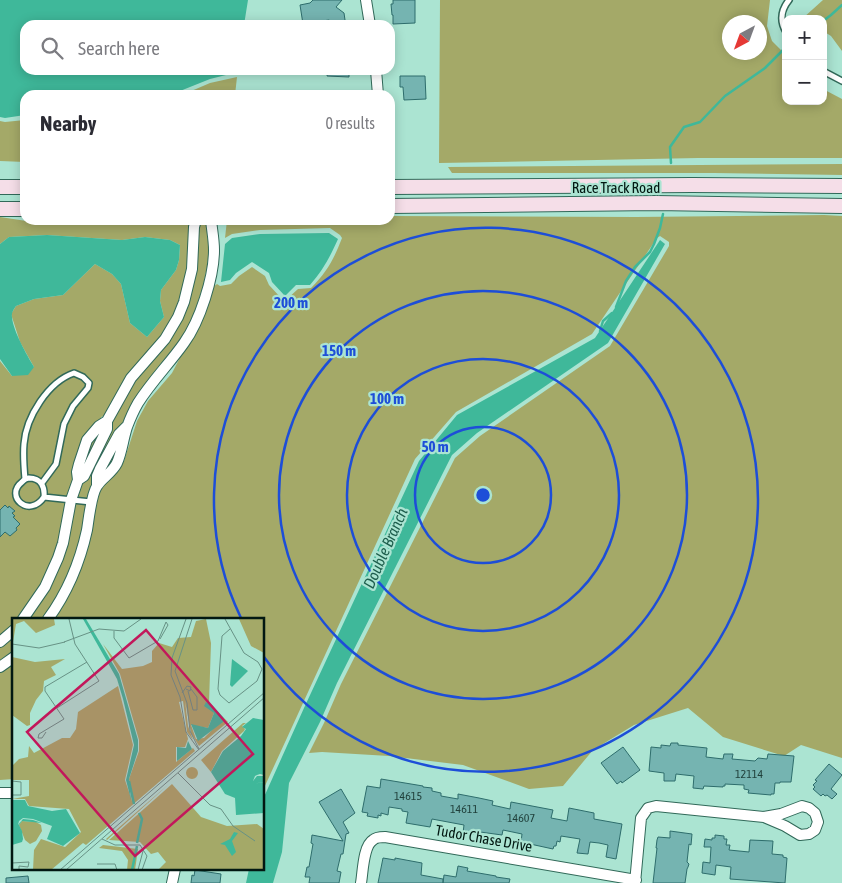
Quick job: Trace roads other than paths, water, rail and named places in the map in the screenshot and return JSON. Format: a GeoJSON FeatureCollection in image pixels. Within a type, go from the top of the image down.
{"type":"FeatureCollection","features":[{"type":"Feature","properties":{"kind":"main road","name":"Race Track Road"},"geometry":{"type":"LineString","coordinates":[[395,187],[692,184],[842,186]]}},
{"type":"Feature","properties":{"kind":"main road"},"geometry":{"type":"LineString","coordinates":[[585,185],[585,204]]}},
{"type":"Feature","properties":{"kind":"main road"},"geometry":{"type":"LineString","coordinates":[[0,187],[20,187]]}},
{"type":"Feature","properties":{"kind":"main road","name":"Race Track Road"},"geometry":{"type":"LineString","coordinates":[[395,206],[656,203],[842,206]]}},
{"type":"Feature","properties":{"kind":"main road"},"geometry":{"type":"LineString","coordinates":[[0,209],[20,209]]}},
{"type":"Feature","properties":{"kind":"street"},"geometry":{"type":"LineString","coordinates":[[366,0],[369,20]]}},
{"type":"Feature","properties":{"kind":"street"},"geometry":{"type":"LineString","coordinates":[[376,75],[378,90]]}},
{"type":"Feature","properties":{"kind":"street"},"geometry":{"type":"LineString","coordinates":[[24,618],[45,587],[58,558],[63,543],[71,500],[78,480],[78,464],[88,440],[99,426],[106,421],[131,378],[165,339],[178,317],[192,270],[195,225]]}},
{"type":"Feature","properties":{"kind":"street"},"geometry":{"type":"LineString","coordinates":[[49,618],[69,585],[82,551],[97,486],[117,464],[127,427],[138,404],[184,343],[195,324],[208,287],[212,267],[214,250],[212,225]]}},
{"type":"Feature","properties":{"kind":"street"},"geometry":{"type":"LineString","coordinates":[[0,642],[12,632]]}},
{"type":"Feature","properties":{"kind":"street"},"geometry":{"type":"LineString","coordinates":[[0,667],[12,658]]}},
{"type":"Feature","properties":{"kind":"street"},"geometry":{"type":"LineString","coordinates":[[636,881],[641,818],[648,808],[656,806],[764,817],[781,814],[802,806],[809,808],[815,813],[818,822],[816,830],[809,834],[800,835],[786,826],[764,817]]}},
{"type":"Feature","properties":{"kind":"street","name":"Tudor Chase Drive"},"geometry":{"type":"LineString","coordinates":[[361,883],[367,847],[371,840],[378,837],[636,881]]}},
{"type":"Feature","properties":{"kind":"street"},"geometry":{"type":"LineString","coordinates":[[172,883],[175,870]]}},
{"type":"Feature","properties":{"kind":"lane"},"geometry":{"type":"LineString","coordinates":[[782,25],[781,17],[784,6],[789,0]]}},
{"type":"Feature","properties":{"kind":"lane"},"geometry":{"type":"LineString","coordinates":[[827,73],[842,81]]}},
{"type":"Feature","properties":{"kind":"lane"},"geometry":{"type":"LineString","coordinates":[[25,479],[24,444],[28,425],[43,398],[61,379],[74,373],[84,377],[89,383],[88,388],[73,406],[64,424],[56,464],[42,483]]}},
{"type":"Feature","properties":{"kind":"lane"},"geometry":{"type":"LineString","coordinates":[[25,479],[35,479],[42,483],[44,497],[40,503],[34,506],[21,504],[17,499],[18,485],[25,479]]}},
{"type":"Feature","properties":{"kind":"lane"},"geometry":{"type":"LineString","coordinates":[[44,497],[92,502]]}},
{"type":"Feature","properties":{"kind":"water"},"geometry":{"type":"Polygon","coordinates":[[[0,0],[248,0],[245,20],[20,20],[20,75],[226,75],[182,90],[20,90],[20,116],[0,117],[0,0]]]}},
{"type":"Feature","properties":{"kind":"water"},"geometry":{"type":"Polygon","coordinates":[[[329,233],[338,239],[326,263],[310,285],[296,285],[285,296],[272,282],[269,273],[252,262],[236,273],[230,280],[221,282],[225,244],[232,238],[260,234],[329,233]]]}},
{"type":"Feature","properties":{"kind":"water"},"geometry":{"type":"Polygon","coordinates":[[[47,235],[122,240],[145,237],[170,240],[180,245],[179,260],[176,270],[161,290],[160,301],[164,317],[147,337],[130,323],[121,284],[112,274],[95,264],[63,295],[34,299],[16,306],[12,314],[13,323],[34,367],[28,375],[12,376],[0,359],[0,244],[9,237],[47,235]]]}},
{"type":"Feature","properties":{"kind":"water"},"geometry":{"type":"Polygon","coordinates":[[[660,240],[665,244],[608,343],[477,433],[452,455],[337,683],[320,722],[289,783],[282,852],[273,883],[246,883],[249,870],[265,870],[265,795],[419,461],[457,415],[595,338],[660,240]]]}},
{"type":"Feature","properties":{"kind":"waterway","name":"Double Branch"},"geometry":{"type":"LineString","coordinates":[[827,18],[842,5]]}},
{"type":"Feature","properties":{"kind":"waterway","name":"Double Branch"},"geometry":{"type":"LineString","coordinates":[[671,163],[670,147],[684,127],[700,122],[725,96],[765,68],[782,51]]}},
{"type":"Feature","properties":{"kind":"waterway","name":"Double Branch"},"geometry":{"type":"LineString","coordinates":[[616,307],[626,281],[635,267],[650,252],[660,228],[663,214]]}},
{"type":"Feature","properties":{"kind":"waterway","name":"Double Branch"},"geometry":{"type":"LineString","coordinates":[[600,331],[603,321],[612,313]]}}]}
